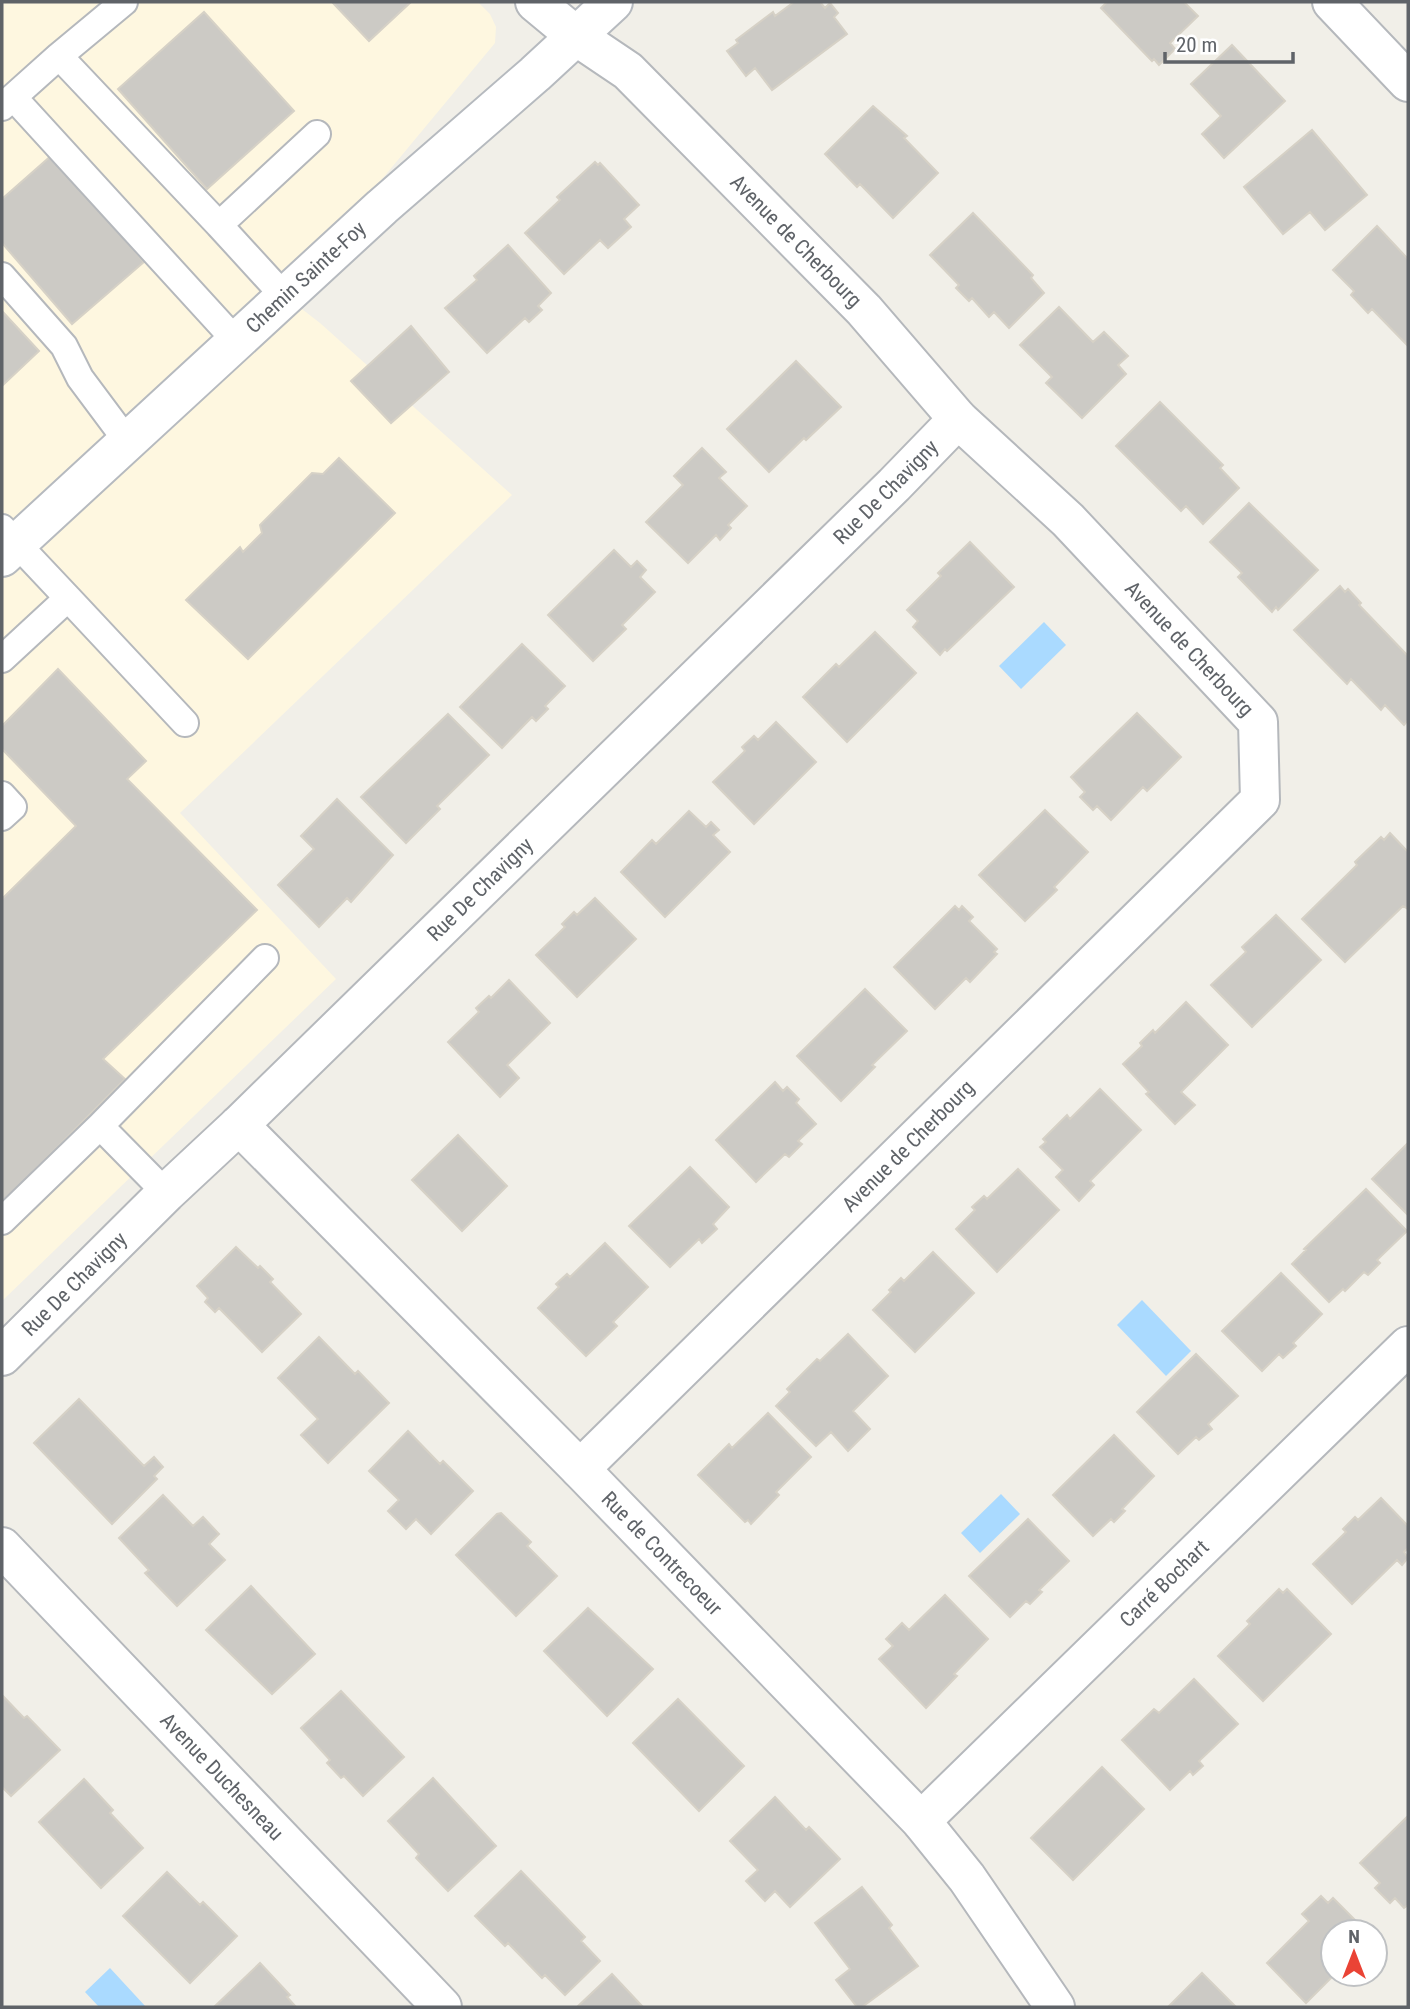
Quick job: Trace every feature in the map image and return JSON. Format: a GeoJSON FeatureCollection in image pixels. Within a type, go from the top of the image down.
{"type":"FeatureCollection","features":[{"type":"Feature","properties":{"kind":"street","name":"Avenue de Cherbourg"},"geometry":{"type":"LineString","coordinates":[[535,2],[576,36],[628,71],[864,310],[958,419],[1068,520],[1258,722],[1260,800],[580,1469]]}},
{"type":"Feature","properties":{"kind":"street","name":"Chemin Sainte-Foy"},"geometry":{"type":"LineString","coordinates":[[7,543],[127,441],[382,207],[613,2]]}},
{"type":"Feature","properties":{"kind":"street"},"geometry":{"type":"LineString","coordinates":[[1332,2],[1408,82]]}},
{"type":"Feature","properties":{"kind":"street","name":"Rue De Chavigny"},"geometry":{"type":"LineString","coordinates":[[2,1356],[894,485],[958,419]]}},
{"type":"Feature","properties":{"kind":"street","name":"Rue de Contrecoeur"},"geometry":{"type":"LineString","coordinates":[[239,1125],[580,1469],[921,1821],[967,1878],[1055,2007]]}},
{"type":"Feature","properties":{"kind":"street","name":"Carré Bochart"},"geometry":{"type":"LineString","coordinates":[[921,1821],[1408,1346]]}},
{"type":"Feature","properties":{"kind":"street","name":"Avenue Duchesneau"},"geometry":{"type":"LineString","coordinates":[[2,1547],[442,2007]]}},
{"type":"Feature","properties":{"kind":"lane"},"geometry":{"type":"LineString","coordinates":[[124,2],[7,102],[236,341]]}},
{"type":"Feature","properties":{"kind":"lane"},"geometry":{"type":"LineString","coordinates":[[59,55],[285,296]]}},
{"type":"Feature","properties":{"kind":"lane"},"geometry":{"type":"LineString","coordinates":[[219,225],[317,134]]}},
{"type":"Feature","properties":{"kind":"lane"},"geometry":{"type":"LineString","coordinates":[[2,276],[64,346],[80,377],[127,441]]}},
{"type":"Feature","properties":{"kind":"lane"},"geometry":{"type":"LineString","coordinates":[[7,543],[68,598],[185,723]]}},
{"type":"Feature","properties":{"kind":"lane"},"geometry":{"type":"LineString","coordinates":[[2,659],[68,598]]}},
{"type":"Feature","properties":{"kind":"lane"},"geometry":{"type":"LineString","coordinates":[[2,795],[13,807],[2,817]]}},
{"type":"Feature","properties":{"kind":"lane"},"geometry":{"type":"LineString","coordinates":[[2,1221],[100,1126],[265,958]]}},
{"type":"Feature","properties":{"kind":"lane"},"geometry":{"type":"LineString","coordinates":[[100,1126],[166,1193]]}},
{"type":"Feature","properties":{"kind":"shaded area"},"geometry":{"type":"Polygon","coordinates":[[[2,2],[478,2],[490,14],[496,27],[495,43],[285,296],[320,323],[512,495],[180,813],[336,979],[2,1301],[2,2]]]}},
{"type":"Feature","properties":{"kind":"water"},"geometry":{"type":"Polygon","coordinates":[[[1044,622],[1066,645],[1021,689],[999,666],[1044,622]]]}},
{"type":"Feature","properties":{"kind":"water"},"geometry":{"type":"Polygon","coordinates":[[[1142,1300],[1191,1351],[1166,1376],[1117,1325],[1142,1300]]]}},
{"type":"Feature","properties":{"kind":"water"},"geometry":{"type":"Polygon","coordinates":[[[1001,1494],[1020,1514],[980,1553],[961,1533],[1001,1494]]]}},
{"type":"Feature","properties":{"kind":"water"},"geometry":{"type":"Polygon","coordinates":[[[110,1968],[146,2007],[99,2007],[85,1992],[110,1968]]]}},
{"type":"Feature","properties":{"kind":"building"},"geometry":{"type":"Polygon","coordinates":[[[332,2],[411,2],[369,41],[332,2]]]}},
{"type":"Feature","properties":{"kind":"building"},"geometry":{"type":"Polygon","coordinates":[[[794,2],[820,2],[825,8],[830,3],[838,13],[834,17],[847,34],[772,90],[755,68],[746,76],[727,51],[738,43],[736,40],[773,12],[775,16],[794,2]]]}},
{"type":"Feature","properties":{"kind":"building"},"geometry":{"type":"Polygon","coordinates":[[[1107,2],[1184,2],[1198,16],[1170,43],[1175,49],[1159,65],[1101,8],[1107,2]]]}},
{"type":"Feature","properties":{"kind":"building"},"geometry":{"type":"Polygon","coordinates":[[[204,12],[294,111],[207,189],[118,89],[204,12]]]}},
{"type":"Feature","properties":{"kind":"building"},"geometry":{"type":"Polygon","coordinates":[[[1232,45],[1285,101],[1224,158],[1202,134],[1221,116],[1191,84],[1232,45]]]}},
{"type":"Feature","properties":{"kind":"building"},"geometry":{"type":"Polygon","coordinates":[[[873,106],[907,136],[904,138],[938,173],[893,218],[860,184],[857,187],[825,154],[873,106]]]}},
{"type":"Feature","properties":{"kind":"building"},"geometry":{"type":"Polygon","coordinates":[[[1312,130],[1367,195],[1325,230],[1310,212],[1283,234],[1244,187],[1312,130]]]}},
{"type":"Feature","properties":{"kind":"building"},"geometry":{"type":"Polygon","coordinates":[[[52,155],[144,262],[72,324],[2,243],[2,199],[52,155]]]}},
{"type":"Feature","properties":{"kind":"building"},"geometry":{"type":"Polygon","coordinates":[[[595,162],[598,165],[600,163],[639,205],[624,219],[631,227],[608,248],[600,240],[564,274],[525,233],[560,200],[557,197],[595,162]]]}},
{"type":"Feature","properties":{"kind":"building"},"geometry":{"type":"Polygon","coordinates":[[[973,213],[1033,275],[1031,278],[1044,293],[1009,328],[994,312],[989,317],[972,298],[969,301],[956,288],[959,285],[930,255],[973,213]]]}},
{"type":"Feature","properties":{"kind":"building"},"geometry":{"type":"Polygon","coordinates":[[[1377,226],[1408,259],[1408,346],[1372,309],[1368,313],[1351,295],[1354,291],[1333,270],[1377,226]]]}},
{"type":"Feature","properties":{"kind":"building"},"geometry":{"type":"Polygon","coordinates":[[[508,245],[551,293],[538,306],[542,310],[529,322],[525,318],[487,353],[445,308],[477,280],[474,276],[508,245]]]}},
{"type":"Feature","properties":{"kind":"building"},"geometry":{"type":"Polygon","coordinates":[[[1059,307],[1093,342],[1104,332],[1128,356],[1118,365],[1126,374],[1082,418],[1046,383],[1052,377],[1020,345],[1059,307]]]}},
{"type":"Feature","properties":{"kind":"building"},"geometry":{"type":"Polygon","coordinates":[[[2,311],[39,351],[2,386],[2,311]]]}},
{"type":"Feature","properties":{"kind":"building"},"geometry":{"type":"Polygon","coordinates":[[[411,326],[449,372],[391,423],[351,381],[411,326]]]}},
{"type":"Feature","properties":{"kind":"building"},"geometry":{"type":"Polygon","coordinates":[[[796,361],[841,407],[769,472],[727,429],[796,361]]]}},
{"type":"Feature","properties":{"kind":"building"},"geometry":{"type":"Polygon","coordinates":[[[1160,402],[1223,465],[1220,468],[1239,488],[1203,524],[1186,506],[1181,511],[1116,446],[1160,402]]]}},
{"type":"Feature","properties":{"kind":"building"},"geometry":{"type":"Polygon","coordinates":[[[702,448],[726,472],[719,478],[747,506],[728,525],[731,528],[720,540],[716,535],[688,563],[646,522],[683,485],[674,476],[702,448]]]}},
{"type":"Feature","properties":{"kind":"building"},"geometry":{"type":"Polygon","coordinates":[[[339,458],[395,513],[248,659],[186,600],[240,547],[243,552],[262,533],[260,525],[312,473],[323,474],[339,458]]]}},
{"type":"Feature","properties":{"kind":"building"},"geometry":{"type":"Polygon","coordinates":[[[1249,503],[1318,570],[1278,610],[1276,607],[1272,612],[1238,577],[1242,573],[1210,542],[1249,503]]]}},
{"type":"Feature","properties":{"kind":"building"},"geometry":{"type":"Polygon","coordinates":[[[970,542],[1014,587],[940,655],[913,627],[918,621],[907,610],[941,576],[938,573],[970,542]]]}},
{"type":"Feature","properties":{"kind":"building"},"geometry":{"type":"Polygon","coordinates":[[[614,550],[631,567],[637,561],[646,570],[640,577],[655,592],[622,625],[626,629],[593,661],[548,615],[614,550]]]}},
{"type":"Feature","properties":{"kind":"building"},"geometry":{"type":"Polygon","coordinates":[[[1340,586],[1345,592],[1348,589],[1361,603],[1359,605],[1408,656],[1408,720],[1404,725],[1385,705],[1381,710],[1351,679],[1347,684],[1294,630],[1340,586]]]}},
{"type":"Feature","properties":{"kind":"building"},"geometry":{"type":"Polygon","coordinates":[[[875,632],[916,673],[847,742],[803,697],[836,664],[839,667],[875,632]]]}},
{"type":"Feature","properties":{"kind":"building"},"geometry":{"type":"Polygon","coordinates":[[[522,644],[565,686],[545,706],[548,709],[536,721],[532,717],[502,748],[460,707],[522,644]]]}},
{"type":"Feature","properties":{"kind":"building"},"geometry":{"type":"Polygon","coordinates":[[[58,669],[146,761],[127,779],[257,910],[103,1059],[125,1079],[2,1203],[2,899],[76,826],[2,749],[2,726],[58,669]]]}},
{"type":"Feature","properties":{"kind":"building"},"geometry":{"type":"Polygon","coordinates":[[[1137,713],[1181,757],[1147,791],[1143,787],[1111,820],[1097,806],[1093,810],[1080,797],[1085,792],[1071,777],[1137,713]]]}},
{"type":"Feature","properties":{"kind":"building"},"geometry":{"type":"Polygon","coordinates":[[[448,714],[489,755],[437,806],[440,809],[406,843],[361,797],[448,714]]]}},
{"type":"Feature","properties":{"kind":"building"},"geometry":{"type":"Polygon","coordinates":[[[776,722],[816,762],[754,824],[713,782],[745,751],[742,747],[754,736],[758,740],[776,722]]]}},
{"type":"Feature","properties":{"kind":"building"},"geometry":{"type":"Polygon","coordinates":[[[337,799],[393,855],[351,902],[347,898],[319,927],[278,885],[314,849],[301,836],[337,799]]]}},
{"type":"Feature","properties":{"kind":"building"},"geometry":{"type":"Polygon","coordinates":[[[1045,810],[1088,852],[1054,887],[1057,890],[1025,921],[979,875],[1045,810]]]}},
{"type":"Feature","properties":{"kind":"building"},"geometry":{"type":"Polygon","coordinates":[[[689,811],[706,827],[711,822],[719,830],[713,835],[730,852],[665,917],[621,872],[652,840],[656,844],[689,811]]]}},
{"type":"Feature","properties":{"kind":"building"},"geometry":{"type":"Polygon","coordinates":[[[1390,833],[1408,852],[1408,909],[1403,906],[1345,962],[1302,919],[1357,865],[1355,862],[1381,837],[1384,840],[1390,833]]]}},
{"type":"Feature","properties":{"kind":"building"},"geometry":{"type":"Polygon","coordinates":[[[595,898],[636,939],[577,997],[536,955],[565,927],[562,924],[574,912],[577,915],[595,898]]]}},
{"type":"Feature","properties":{"kind":"building"},"geometry":{"type":"Polygon","coordinates":[[[955,906],[959,910],[962,906],[973,917],[969,921],[997,949],[994,952],[997,954],[970,982],[966,978],[935,1009],[894,967],[955,906]]]}},
{"type":"Feature","properties":{"kind":"building"},"geometry":{"type":"Polygon","coordinates":[[[1276,915],[1321,960],[1252,1027],[1211,985],[1246,952],[1242,947],[1276,915]]]}},
{"type":"Feature","properties":{"kind":"building"},"geometry":{"type":"Polygon","coordinates":[[[509,980],[550,1023],[507,1065],[519,1078],[500,1097],[448,1042],[479,1012],[476,1008],[509,980]]]}},
{"type":"Feature","properties":{"kind":"building"},"geometry":{"type":"Polygon","coordinates":[[[865,989],[907,1031],[872,1065],[875,1067],[841,1101],[797,1056],[865,989]]]}},
{"type":"Feature","properties":{"kind":"building"},"geometry":{"type":"Polygon","coordinates":[[[1186,1002],[1228,1045],[1181,1092],[1195,1105],[1175,1124],[1146,1094],[1149,1092],[1123,1064],[1142,1046],[1140,1043],[1153,1030],[1155,1033],[1186,1002]]]}},
{"type":"Feature","properties":{"kind":"building"},"geometry":{"type":"Polygon","coordinates":[[[775,1082],[783,1091],[787,1087],[799,1099],[796,1103],[816,1124],[798,1141],[802,1144],[789,1157],[785,1154],[756,1182],[716,1140],[775,1082]]]}},
{"type":"Feature","properties":{"kind":"building"},"geometry":{"type":"Polygon","coordinates":[[[1100,1089],[1141,1130],[1090,1181],[1094,1185],[1079,1201],[1056,1177],[1063,1170],[1040,1147],[1046,1142],[1043,1139],[1067,1115],[1070,1119],[1100,1089]]]}},
{"type":"Feature","properties":{"kind":"building"},"geometry":{"type":"Polygon","coordinates":[[[458,1135],[507,1186],[462,1231],[412,1180],[458,1135]]]}},
{"type":"Feature","properties":{"kind":"building"},"geometry":{"type":"Polygon","coordinates":[[[1408,1143],[1408,1215],[1372,1179],[1408,1143]]]}},
{"type":"Feature","properties":{"kind":"building"},"geometry":{"type":"Polygon","coordinates":[[[690,1167],[729,1207],[713,1224],[717,1229],[702,1243],[699,1239],[670,1267],[629,1226],[690,1167]]]}},
{"type":"Feature","properties":{"kind":"building"},"geometry":{"type":"Polygon","coordinates":[[[1018,1169],[1059,1210],[997,1272],[956,1229],[975,1210],[972,1207],[984,1196],[987,1199],[1018,1169]]]}},
{"type":"Feature","properties":{"kind":"building"},"geometry":{"type":"Polygon","coordinates":[[[1366,1189],[1407,1231],[1377,1260],[1380,1263],[1368,1275],[1364,1272],[1329,1302],[1292,1264],[1366,1189]]]}},
{"type":"Feature","properties":{"kind":"building"},"geometry":{"type":"Polygon","coordinates":[[[605,1243],[648,1287],[613,1322],[617,1326],[586,1356],[538,1308],[559,1287],[556,1284],[567,1274],[570,1277],[605,1243]]]}},
{"type":"Feature","properties":{"kind":"building"},"geometry":{"type":"Polygon","coordinates":[[[236,1247],[273,1279],[270,1282],[301,1314],[262,1352],[219,1308],[215,1312],[205,1302],[208,1298],[197,1286],[236,1247]]]}},
{"type":"Feature","properties":{"kind":"building"},"geometry":{"type":"Polygon","coordinates":[[[933,1252],[974,1293],[915,1352],[873,1310],[901,1278],[904,1281],[933,1252]]]}},
{"type":"Feature","properties":{"kind":"building"},"geometry":{"type":"Polygon","coordinates":[[[1281,1273],[1322,1314],[1293,1343],[1296,1346],[1283,1358],[1279,1354],[1262,1371],[1222,1331],[1281,1273]]]}},
{"type":"Feature","properties":{"kind":"building"},"geometry":{"type":"Polygon","coordinates":[[[848,1334],[888,1376],[853,1411],[870,1429],[848,1451],[831,1432],[816,1446],[776,1406],[790,1392],[787,1389],[817,1359],[820,1361],[848,1334]]]}},
{"type":"Feature","properties":{"kind":"building"},"geometry":{"type":"Polygon","coordinates":[[[319,1337],[355,1374],[358,1371],[389,1403],[328,1463],[301,1435],[318,1419],[278,1378],[319,1337]]]}},
{"type":"Feature","properties":{"kind":"building"},"geometry":{"type":"Polygon","coordinates":[[[1196,1354],[1238,1396],[1208,1424],[1212,1429],[1199,1440],[1196,1437],[1178,1454],[1137,1412],[1196,1354]]]}},
{"type":"Feature","properties":{"kind":"building"},"geometry":{"type":"Polygon","coordinates":[[[79,1399],[144,1466],[154,1457],[163,1467],[154,1476],[157,1479],[112,1524],[34,1443],[79,1399]]]}},
{"type":"Feature","properties":{"kind":"building"},"geometry":{"type":"Polygon","coordinates":[[[768,1413],[811,1457],[776,1492],[779,1495],[751,1524],[748,1520],[745,1522],[698,1475],[729,1444],[732,1448],[768,1413]]]}},
{"type":"Feature","properties":{"kind":"building"},"geometry":{"type":"Polygon","coordinates":[[[408,1431],[440,1464],[443,1461],[473,1491],[431,1534],[416,1519],[406,1529],[388,1511],[399,1500],[369,1471],[408,1431]]]}},
{"type":"Feature","properties":{"kind":"building"},"geometry":{"type":"Polygon","coordinates":[[[1114,1435],[1154,1476],[1122,1509],[1125,1511],[1114,1522],[1111,1519],[1093,1536],[1053,1495],[1114,1435]]]}},
{"type":"Feature","properties":{"kind":"building"},"geometry":{"type":"Polygon","coordinates":[[[163,1495],[193,1526],[203,1517],[219,1534],[209,1544],[225,1560],[177,1606],[145,1573],[149,1570],[119,1538],[163,1495]]]}},
{"type":"Feature","properties":{"kind":"building"},"geometry":{"type":"Polygon","coordinates":[[[1381,1498],[1408,1526],[1408,1548],[1404,1552],[1408,1558],[1402,1565],[1397,1560],[1352,1604],[1313,1564],[1346,1532],[1343,1529],[1355,1517],[1358,1520],[1381,1498]]]}},
{"type":"Feature","properties":{"kind":"building"},"geometry":{"type":"Polygon","coordinates":[[[501,1513],[531,1542],[527,1546],[557,1576],[516,1616],[456,1555],[501,1513]]]}},
{"type":"Feature","properties":{"kind":"building"},"geometry":{"type":"Polygon","coordinates":[[[1028,1519],[1069,1561],[1039,1590],[1042,1592],[1030,1604],[1026,1601],[1010,1617],[969,1576],[1028,1519]]]}},
{"type":"Feature","properties":{"kind":"building"},"geometry":{"type":"Polygon","coordinates":[[[251,1586],[315,1654],[272,1694],[206,1630],[251,1586]]]}},
{"type":"Feature","properties":{"kind":"building"},"geometry":{"type":"Polygon","coordinates":[[[1279,1589],[1283,1593],[1287,1589],[1331,1634],[1263,1701],[1218,1656],[1250,1624],[1247,1621],[1279,1589]]]}},
{"type":"Feature","properties":{"kind":"building"},"geometry":{"type":"Polygon","coordinates":[[[945,1595],[988,1639],[926,1708],[879,1659],[893,1646],[886,1639],[902,1623],[909,1630],[945,1595]]]}},
{"type":"Feature","properties":{"kind":"building"},"geometry":{"type":"Polygon","coordinates":[[[588,1608],[653,1669],[607,1716],[544,1651],[588,1608]]]}},
{"type":"Feature","properties":{"kind":"building"},"geometry":{"type":"Polygon","coordinates":[[[1194,1679],[1238,1724],[1199,1761],[1203,1766],[1193,1775],[1190,1771],[1170,1790],[1122,1740],[1154,1709],[1159,1713],[1194,1679]]]}},
{"type":"Feature","properties":{"kind":"building"},"geometry":{"type":"Polygon","coordinates":[[[341,1691],[404,1757],[363,1796],[327,1763],[330,1760],[301,1728],[341,1691]]]}},
{"type":"Feature","properties":{"kind":"building"},"geometry":{"type":"Polygon","coordinates":[[[2,1695],[60,1750],[11,1796],[2,1787],[2,1695]]]}},
{"type":"Feature","properties":{"kind":"building"},"geometry":{"type":"Polygon","coordinates":[[[678,1699],[744,1766],[699,1811],[633,1743],[678,1699]]]}},
{"type":"Feature","properties":{"kind":"building"},"geometry":{"type":"Polygon","coordinates":[[[1102,1767],[1144,1809],[1073,1880],[1031,1838],[1102,1767]]]}},
{"type":"Feature","properties":{"kind":"building"},"geometry":{"type":"Polygon","coordinates":[[[433,1778],[496,1846],[448,1891],[416,1858],[419,1854],[388,1821],[433,1778]]]}},
{"type":"Feature","properties":{"kind":"building"},"geometry":{"type":"Polygon","coordinates":[[[84,1779],[113,1810],[110,1813],[143,1848],[101,1888],[39,1822],[84,1779]]]}},
{"type":"Feature","properties":{"kind":"building"},"geometry":{"type":"Polygon","coordinates":[[[775,1797],[806,1830],[809,1827],[840,1859],[790,1907],[775,1891],[765,1901],[746,1881],[758,1870],[730,1841],[775,1797]]]}},
{"type":"Feature","properties":{"kind":"building"},"geometry":{"type":"Polygon","coordinates":[[[1408,1816],[1408,1905],[1404,1908],[1395,1898],[1390,1903],[1375,1888],[1380,1883],[1360,1863],[1408,1816]]]}},
{"type":"Feature","properties":{"kind":"building"},"geometry":{"type":"Polygon","coordinates":[[[521,1871],[585,1937],[581,1941],[600,1961],[565,1995],[545,1975],[542,1978],[508,1943],[505,1946],[475,1916],[521,1871]]]}},
{"type":"Feature","properties":{"kind":"building"},"geometry":{"type":"Polygon","coordinates":[[[167,1872],[200,1905],[203,1902],[237,1936],[190,1983],[123,1916],[167,1872]]]}},
{"type":"Feature","properties":{"kind":"building"},"geometry":{"type":"Polygon","coordinates":[[[862,1887],[892,1925],[889,1928],[918,1966],[862,2007],[857,2007],[836,1980],[850,1969],[815,1923],[862,1887]]]}},
{"type":"Feature","properties":{"kind":"building"},"geometry":{"type":"Polygon","coordinates":[[[1321,1896],[1328,1903],[1333,1898],[1353,1918],[1319,1918],[1321,1988],[1306,2003],[1267,1963],[1309,1921],[1302,1914],[1321,1896]]]}},
{"type":"Feature","properties":{"kind":"building"},"geometry":{"type":"Polygon","coordinates":[[[260,1963],[290,1995],[287,1997],[296,2007],[214,2007],[260,1963]]]}},
{"type":"Feature","properties":{"kind":"building"},"geometry":{"type":"Polygon","coordinates":[[[1202,1973],[1236,2007],[1168,2007],[1202,1973]]]}},
{"type":"Feature","properties":{"kind":"building"},"geometry":{"type":"Polygon","coordinates":[[[612,1974],[643,2007],[577,2007],[612,1974]]]}}]}
